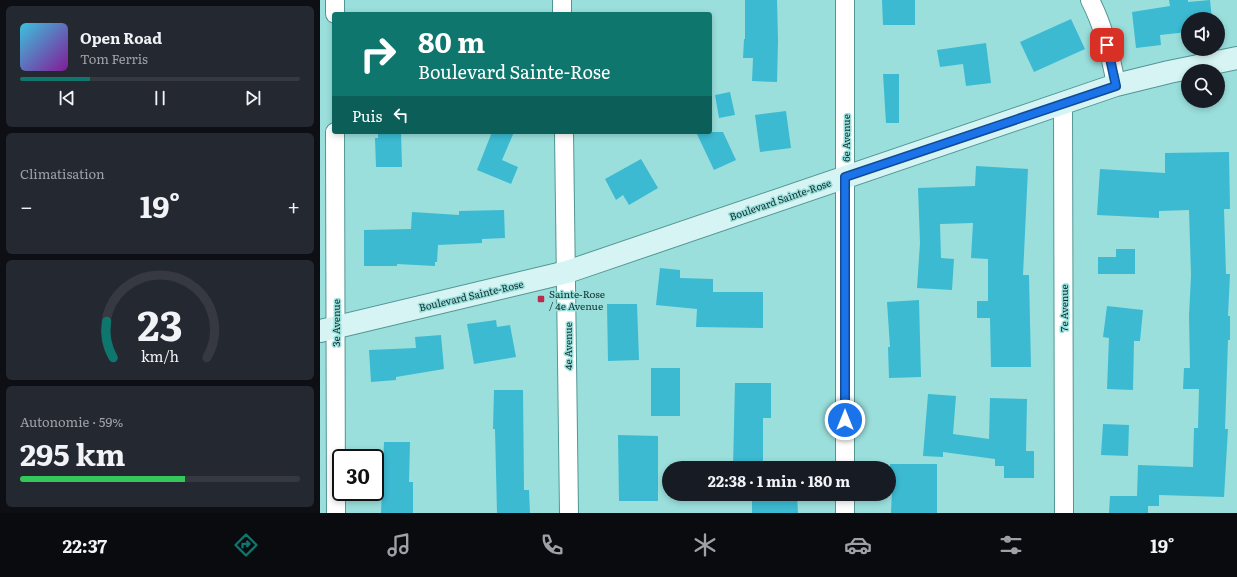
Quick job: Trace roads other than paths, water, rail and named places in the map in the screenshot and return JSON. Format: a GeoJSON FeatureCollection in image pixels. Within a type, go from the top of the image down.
{"type":"FeatureCollection","features":[{"type":"Feature","properties":{"kind":"street"},"geometry":{"type":"LineString","coordinates":[[335,0],[335,12]]}},
{"type":"Feature","properties":{"kind":"street"},"geometry":{"type":"LineString","coordinates":[[562,0],[562,12]]}},
{"type":"Feature","properties":{"kind":"street","name":"6e Avenue"},"geometry":{"type":"LineString","coordinates":[[845,0],[845,461]]}},
{"type":"Feature","properties":{"kind":"street"},"geometry":{"type":"LineString","coordinates":[[1090,0],[1100,22],[1111,56],[1116,86]]}},
{"type":"Feature","properties":{"kind":"street","name":"Boulevard Sainte-Rose"},"geometry":{"type":"LineString","coordinates":[[327,330],[567,272],[1116,86],[1169,72],[1237,58]]}},
{"type":"Feature","properties":{"kind":"street","name":"7e Avenue"},"geometry":{"type":"LineString","coordinates":[[1063,103],[1064,513]]}},
{"type":"Feature","properties":{"kind":"street","name":"3e Avenue"},"geometry":{"type":"LineString","coordinates":[[335,134],[327,330],[336,513]]}},
{"type":"Feature","properties":{"kind":"street","name":"4e Avenue"},"geometry":{"type":"LineString","coordinates":[[564,134],[569,513]]}},
{"type":"Feature","properties":{"kind":"street"},"geometry":{"type":"LineString","coordinates":[[845,501],[845,513]]}},
{"type":"Feature","properties":{"kind":"place","name":"Sainte-Rose / 4e Avenue"},"geometry":{"type":"Point","coordinates":[541,299]}}]}
